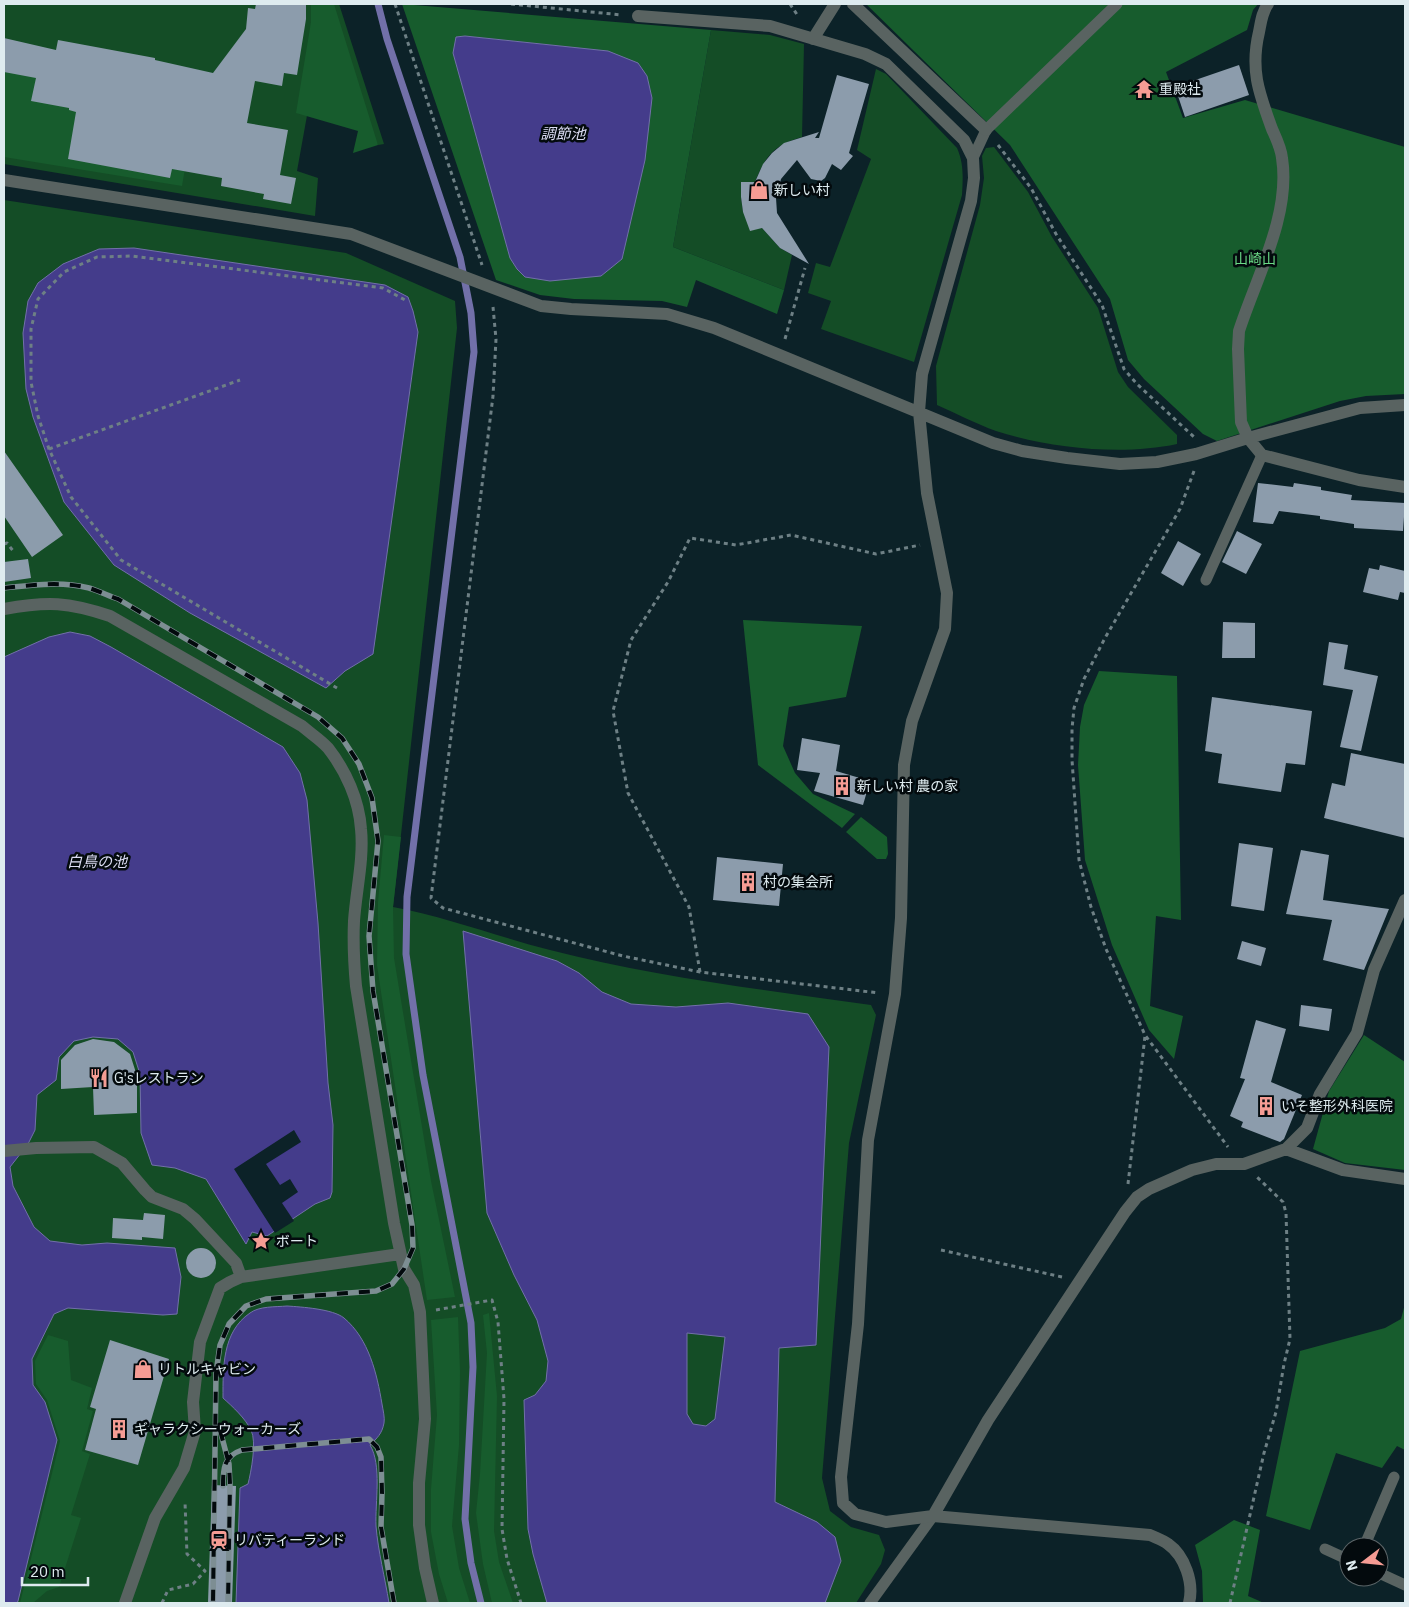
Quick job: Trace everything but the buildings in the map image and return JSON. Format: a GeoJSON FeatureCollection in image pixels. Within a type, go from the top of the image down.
{"type":"FeatureCollection","features":[{"type":"Feature","properties":{"kind":"street"},"geometry":{"type":"LineString","coordinates":[[813,39],[835,4]]}},
{"type":"Feature","properties":{"kind":"street"},"geometry":{"type":"LineString","coordinates":[[854,4],[986,130]]}},
{"type":"Feature","properties":{"kind":"street"},"geometry":{"type":"LineString","coordinates":[[1268,4],[1264,9],[1256,46],[1255,74],[1260,95],[1282,156],[1284,176],[1282,200],[1277,222],[1239,331],[1241,422],[1248,438],[1262,455],[1359,480],[1405,487]]}},
{"type":"Feature","properties":{"kind":"street"},"geometry":{"type":"LineString","coordinates":[[638,16],[770,26],[865,54],[886,64],[964,140],[973,158],[974,178],[971,200],[922,374],[919,412],[927,493],[947,593],[945,629],[912,721],[904,765],[900,918],[895,994],[868,1140],[858,1324],[841,1478],[843,1503],[855,1514],[886,1522],[933,1516],[1150,1535],[1168,1544],[1180,1556],[1189,1576],[1189,1603]]}},
{"type":"Feature","properties":{"kind":"street"},"geometry":{"type":"LineString","coordinates":[[4,180],[351,234],[540,306],[667,314],[714,328],[993,443],[1022,451],[1120,464],[1157,462],[1219,448],[1248,438],[1360,408],[1405,405]]}},
{"type":"Feature","properties":{"kind":"street"},"geometry":{"type":"LineString","coordinates":[[4,609],[29,604],[55,603],[82,607],[110,616],[302,726],[327,747],[345,773],[356,804],[361,829],[353,951],[356,986],[400,1254],[404,1269],[414,1285],[420,1312],[425,1419],[419,1483],[418,1525],[433,1603]]}},
{"type":"Feature","properties":{"kind":"street"},"geometry":{"type":"LineString","coordinates":[[933,1516],[988,1420],[1125,1212],[1137,1197],[1149,1189],[1192,1170],[1216,1164],[1244,1164],[1286,1149],[1307,1128],[1320,1094],[1357,1033],[1374,970],[1405,900]]}},
{"type":"Feature","properties":{"kind":"street"},"geometry":{"type":"LineString","coordinates":[[4,1151],[36,1148],[94,1147],[122,1163],[152,1196],[183,1209],[196,1219],[236,1263],[242,1278]]}},
{"type":"Feature","properties":{"kind":"street"},"geometry":{"type":"LineString","coordinates":[[1286,1149],[1342,1170],[1405,1179]]}},
{"type":"Feature","properties":{"kind":"street"},"geometry":{"type":"LineString","coordinates":[[125,1603],[155,1518],[184,1468],[195,1431],[193,1402],[200,1342],[220,1288],[242,1278],[400,1254]]}},
{"type":"Feature","properties":{"kind":"lane"},"geometry":{"type":"LineString","coordinates":[[973,158],[986,130],[1118,4]]}},
{"type":"Feature","properties":{"kind":"lane"},"geometry":{"type":"LineString","coordinates":[[1206,580],[1262,455]]}},
{"type":"Feature","properties":{"kind":"lane"},"geometry":{"type":"LineString","coordinates":[[1368,1537],[1394,1478]]}},
{"type":"Feature","properties":{"kind":"lane"},"geometry":{"type":"LineString","coordinates":[[870,1603],[933,1516]]}},
{"type":"Feature","properties":{"kind":"lane"},"geometry":{"type":"LineString","coordinates":[[1325,1549],[1339,1555]]}},
{"type":"Feature","properties":{"kind":"lane"},"geometry":{"type":"LineString","coordinates":[[1389,1578],[1405,1585]]}},
{"type":"Feature","properties":{"kind":"path"},"geometry":{"type":"LineString","coordinates":[[395,4],[490,287],[496,323],[493,396],[431,898],[442,908],[623,956],[700,972],[895,994]]}},
{"type":"Feature","properties":{"kind":"path"},"geometry":{"type":"LineString","coordinates":[[511,4],[638,16]]}},
{"type":"Feature","properties":{"kind":"path"},"geometry":{"type":"LineString","coordinates":[[986,130],[1031,188],[1056,234],[1102,305],[1124,369],[1137,384],[1199,442],[1219,448]]}},
{"type":"Feature","properties":{"kind":"path"},"geometry":{"type":"LineString","coordinates":[[337,688],[120,560],[71,497],[49,449],[38,416],[31,382],[30,329],[38,299],[64,272],[97,257],[132,256],[383,288],[405,300]]}},
{"type":"Feature","properties":{"kind":"path"},"geometry":{"type":"LineString","coordinates":[[780,356],[805,268]]}},
{"type":"Feature","properties":{"kind":"path"},"geometry":{"type":"LineString","coordinates":[[49,449],[240,380]]}},
{"type":"Feature","properties":{"kind":"path"},"geometry":{"type":"LineString","coordinates":[[1196,454],[1195,471],[1180,509],[1105,638],[1084,679],[1074,708],[1072,760],[1079,860],[1091,907],[1106,949],[1145,1036],[1234,1155],[1282,1202],[1286,1213],[1290,1339],[1276,1412],[1264,1453],[1230,1603]]}},
{"type":"Feature","properties":{"kind":"path"},"geometry":{"type":"LineString","coordinates":[[700,972],[689,907],[628,793],[613,711],[631,640],[668,582],[690,538],[736,545],[791,534],[876,554],[938,541]]}},
{"type":"Feature","properties":{"kind":"path"},"geometry":{"type":"LineString","coordinates":[[4,544],[7,543],[14,552]]}},
{"type":"Feature","properties":{"kind":"path"},"geometry":{"type":"LineString","coordinates":[[1125,1212],[1145,1036]]}},
{"type":"Feature","properties":{"kind":"path"},"geometry":{"type":"LineString","coordinates":[[941,1250],[1079,1281]]}},
{"type":"Feature","properties":{"kind":"path"},"geometry":{"type":"LineString","coordinates":[[440,1309],[492,1300],[498,1322],[504,1399],[502,1529],[507,1559],[521,1603]]}},
{"type":"Feature","properties":{"kind":"path"},"geometry":{"type":"LineString","coordinates":[[162,1603],[168,1590],[193,1584],[205,1571],[187,1554],[185,1496]]}},
{"type":"Feature","properties":{"kind":"green space"},"geometry":{"type":"Polygon","coordinates":[[[4,4],[339,4],[384,144],[378,145],[364,123],[308,110],[297,171],[318,178],[315,216],[4,164],[4,4]]]}},
{"type":"Feature","properties":{"kind":"green space"},"geometry":{"type":"Polygon","coordinates":[[[311,4],[334,4],[378,145],[353,153],[358,131],[296,113],[311,22],[311,4]]]}},
{"type":"Feature","properties":{"kind":"green space"},"geometry":{"type":"Polygon","coordinates":[[[402,4],[711,30],[673,247],[784,290],[777,314],[696,280],[687,307],[662,301],[574,299],[540,295],[496,280],[402,4]],[[465,36],[456,37],[607,51],[465,36]]]}},
{"type":"Feature","properties":{"kind":"green space","name":"山崎山"},"geometry":{"type":"Polygon","coordinates":[[[866,4],[1258,4],[1253,10],[1247,30],[1166,72],[1183,118],[1245,100],[1405,147],[1405,394],[1366,396],[1340,401],[1217,441],[1203,434],[1144,379],[1128,360],[1110,299],[1010,145],[866,4]]]}},
{"type":"Feature","properties":{"kind":"green space"},"geometry":{"type":"Polygon","coordinates":[[[711,30],[770,35],[804,44],[802,137],[784,144],[772,152],[755,182],[741,183],[743,212],[762,228],[780,248],[792,255],[784,290],[673,247],[711,30]]]}},
{"type":"Feature","properties":{"kind":"green space"},"geometry":{"type":"Polygon","coordinates":[[[4,56],[198,93],[182,186],[4,157],[4,56]]]}},
{"type":"Feature","properties":{"kind":"green space"},"geometry":{"type":"Polygon","coordinates":[[[876,69],[886,74],[957,148],[962,165],[962,195],[914,362],[821,329],[831,301],[808,293],[816,263],[830,267],[871,159],[857,150],[876,69]]]}},
{"type":"Feature","properties":{"kind":"green space"},"geometry":{"type":"Polygon","coordinates":[[[994,147],[1028,192],[1052,237],[1098,308],[1118,372],[1128,387],[1177,435],[1177,444],[1155,448],[1109,450],[1062,446],[996,431],[937,405],[936,366],[980,205],[984,178],[982,156],[986,148],[994,147]]]}},
{"type":"Feature","properties":{"kind":"green space"},"geometry":{"type":"Polygon","coordinates":[[[4,200],[346,253],[455,301],[457,328],[393,907],[433,916],[590,960],[710,982],[871,1005],[876,1015],[849,1143],[822,1478],[830,1511],[851,1527],[879,1535],[885,1550],[881,1564],[856,1603],[4,1603],[4,200]]]}},
{"type":"Feature","properties":{"kind":"green space"},"geometry":{"type":"Polygon","coordinates":[[[743,620],[862,626],[846,697],[789,707],[783,746],[795,773],[813,794],[855,814],[842,828],[758,765],[743,620]]]}},
{"type":"Feature","properties":{"kind":"green space"},"geometry":{"type":"Polygon","coordinates":[[[1099,671],[1177,676],[1181,920],[1156,916],[1150,1006],[1183,1016],[1174,1059],[1149,1030],[1112,945],[1085,860],[1078,765],[1080,727],[1084,705],[1099,671]]]}},
{"type":"Feature","properties":{"kind":"green space"},"geometry":{"type":"Polygon","coordinates":[[[861,817],[887,837],[888,854],[886,859],[877,859],[846,832],[861,817]]]}},
{"type":"Feature","properties":{"kind":"green space"},"geometry":{"type":"Polygon","coordinates":[[[384,835],[401,837],[393,907],[394,958],[431,1181],[455,1297],[427,1300],[377,965],[378,902],[384,835]]]}},
{"type":"Feature","properties":{"kind":"green space"},"geometry":{"type":"Polygon","coordinates":[[[1364,1035],[1405,1062],[1405,1170],[1345,1163],[1313,1149],[1329,1091],[1364,1035]]]}},
{"type":"Feature","properties":{"kind":"green space"},"geometry":{"type":"Polygon","coordinates":[[[1405,1304],[1405,1450],[1397,1446],[1382,1468],[1336,1453],[1310,1530],[1266,1516],[1300,1351],[1385,1328],[1401,1319],[1405,1304]]]}},
{"type":"Feature","properties":{"kind":"green space"},"geometry":{"type":"Polygon","coordinates":[[[489,1313],[497,1396],[494,1531],[499,1562],[513,1603],[492,1603],[483,1564],[476,1513],[487,1353],[483,1315],[489,1313]]]}},
{"type":"Feature","properties":{"kind":"green space"},"geometry":{"type":"Polygon","coordinates":[[[458,1317],[460,1372],[459,1445],[452,1526],[459,1568],[470,1603],[448,1603],[439,1574],[431,1532],[431,1489],[437,1415],[431,1320],[458,1317]]]}},
{"type":"Feature","properties":{"kind":"green space"},"geometry":{"type":"Polygon","coordinates":[[[48,1335],[68,1341],[71,1380],[92,1388],[87,1409],[93,1411],[82,1451],[90,1454],[71,1515],[81,1518],[59,1587],[47,1591],[33,1603],[20,1603],[60,1441],[47,1400],[36,1384],[35,1361],[48,1335]]]}},
{"type":"Feature","properties":{"kind":"green space"},"geometry":{"type":"Polygon","coordinates":[[[1234,1520],[1260,1530],[1248,1596],[1264,1603],[1203,1602],[1202,1571],[1195,1545],[1234,1520]]]}},
{"type":"Feature","properties":{"kind":"water","name":"調節池"},"geometry":{"type":"Polygon","coordinates":[[[465,36],[608,51],[638,63],[647,76],[652,98],[645,160],[622,259],[601,276],[550,281],[525,277],[510,258],[453,53],[456,37],[465,36]]]}},
{"type":"Feature","properties":{"kind":"water"},"geometry":{"type":"Polygon","coordinates":[[[134,248],[385,285],[408,297],[418,332],[373,654],[345,671],[326,688],[190,613],[114,565],[64,502],[33,417],[26,389],[23,333],[28,301],[38,283],[63,264],[99,249],[134,248]]]}},
{"type":"Feature","properties":{"kind":"water","name":"白鳥の池"},"geometry":{"type":"Polygon","coordinates":[[[70,632],[90,636],[111,647],[283,747],[300,773],[307,800],[318,923],[328,1083],[333,1125],[332,1192],[330,1198],[315,1204],[267,1236],[252,1232],[246,1244],[206,1179],[175,1168],[152,1165],[141,1133],[140,1074],[133,1052],[118,1039],[93,1037],[74,1041],[59,1057],[56,1080],[37,1095],[35,1130],[28,1144],[10,1167],[13,1186],[34,1227],[50,1241],[82,1245],[107,1243],[175,1248],[181,1277],[177,1314],[163,1315],[68,1308],[54,1314],[32,1359],[33,1385],[45,1402],[57,1440],[18,1601],[17,1603],[4,1603],[4,657],[49,637],[70,632]]]}},
{"type":"Feature","properties":{"kind":"water"},"geometry":{"type":"Polygon","coordinates":[[[463,931],[557,961],[579,973],[602,992],[631,1004],[676,1007],[728,1003],[808,1014],[829,1047],[816,1345],[779,1348],[775,1502],[817,1522],[835,1537],[841,1561],[825,1603],[547,1603],[528,1529],[524,1400],[535,1395],[546,1381],[548,1361],[537,1320],[514,1275],[487,1213],[463,931]],[[687,1333],[687,1414],[693,1424],[706,1426],[715,1419],[725,1337],[687,1333]]]}},
{"type":"Feature","properties":{"kind":"water"},"geometry":{"type":"Polygon","coordinates":[[[287,1306],[333,1312],[344,1318],[360,1336],[374,1369],[384,1423],[379,1436],[370,1445],[376,1463],[376,1526],[389,1603],[236,1603],[240,1488],[248,1484],[251,1472],[253,1435],[246,1421],[223,1398],[226,1351],[234,1330],[250,1313],[263,1308],[287,1306]]]}},
{"type":"Feature","properties":{"kind":"pier"},"geometry":{"type":"Polygon","coordinates":[[[294,1130],[301,1142],[266,1164],[280,1185],[290,1179],[298,1192],[282,1203],[294,1221],[275,1233],[234,1169],[294,1130]]]}},
{"type":"Feature","properties":{"kind":"waterway"},"geometry":{"type":"LineString","coordinates":[[378,4],[387,39],[460,257],[471,313],[474,352],[407,897],[406,954],[423,1075],[471,1323],[473,1367],[465,1519],[471,1563],[481,1603]]}},
{"type":"Feature","properties":{"kind":"railway"},"geometry":{"type":"LineString","coordinates":[[4,588],[46,584],[68,585],[89,588],[118,599],[318,717],[342,738],[359,764],[372,798],[378,841],[369,936],[373,991],[412,1225],[413,1248],[404,1269],[392,1284],[376,1291],[266,1299],[246,1306],[229,1324],[220,1345],[216,1373],[213,1603]]}},
{"type":"Feature","properties":{"kind":"railway"},"geometry":{"type":"LineString","coordinates":[[220,1430],[229,1464],[230,1484],[228,1603]]}},
{"type":"Feature","properties":{"kind":"railway"},"geometry":{"type":"LineString","coordinates":[[223,1486],[224,1468],[228,1459],[242,1450],[369,1439],[377,1447],[381,1457],[381,1527],[394,1603]]}},
{"type":"Feature","properties":{"kind":"place","name":"重殿社"},"geometry":{"type":"Point","coordinates":[1144,89]}},
{"type":"Feature","properties":{"kind":"place","name":"新しい村"},"geometry":{"type":"Point","coordinates":[759,190]}},
{"type":"Feature","properties":{"kind":"place","name":"新しい村 農の家"},"geometry":{"type":"Point","coordinates":[842,786]}},
{"type":"Feature","properties":{"kind":"place","name":"村の集会所"},"geometry":{"type":"Point","coordinates":[748,882]}},
{"type":"Feature","properties":{"kind":"place","name":"G'sレストラン"},"geometry":{"type":"Point","coordinates":[99,1078]}},
{"type":"Feature","properties":{"kind":"place","name":"いそ整形外科医院"},"geometry":{"type":"Point","coordinates":[1266,1106]}},
{"type":"Feature","properties":{"kind":"place","name":"ボート"},"geometry":{"type":"Point","coordinates":[261,1241]}},
{"type":"Feature","properties":{"kind":"place","name":"リトルキャビン"},"geometry":{"type":"Point","coordinates":[143,1369]}},
{"type":"Feature","properties":{"kind":"place","name":"ギャラクシーウォーカーズ"},"geometry":{"type":"Point","coordinates":[119,1429]}},
{"type":"Feature","properties":{"kind":"place","name":"リバティーランド"},"geometry":{"type":"Point","coordinates":[219,1540]}}]}
